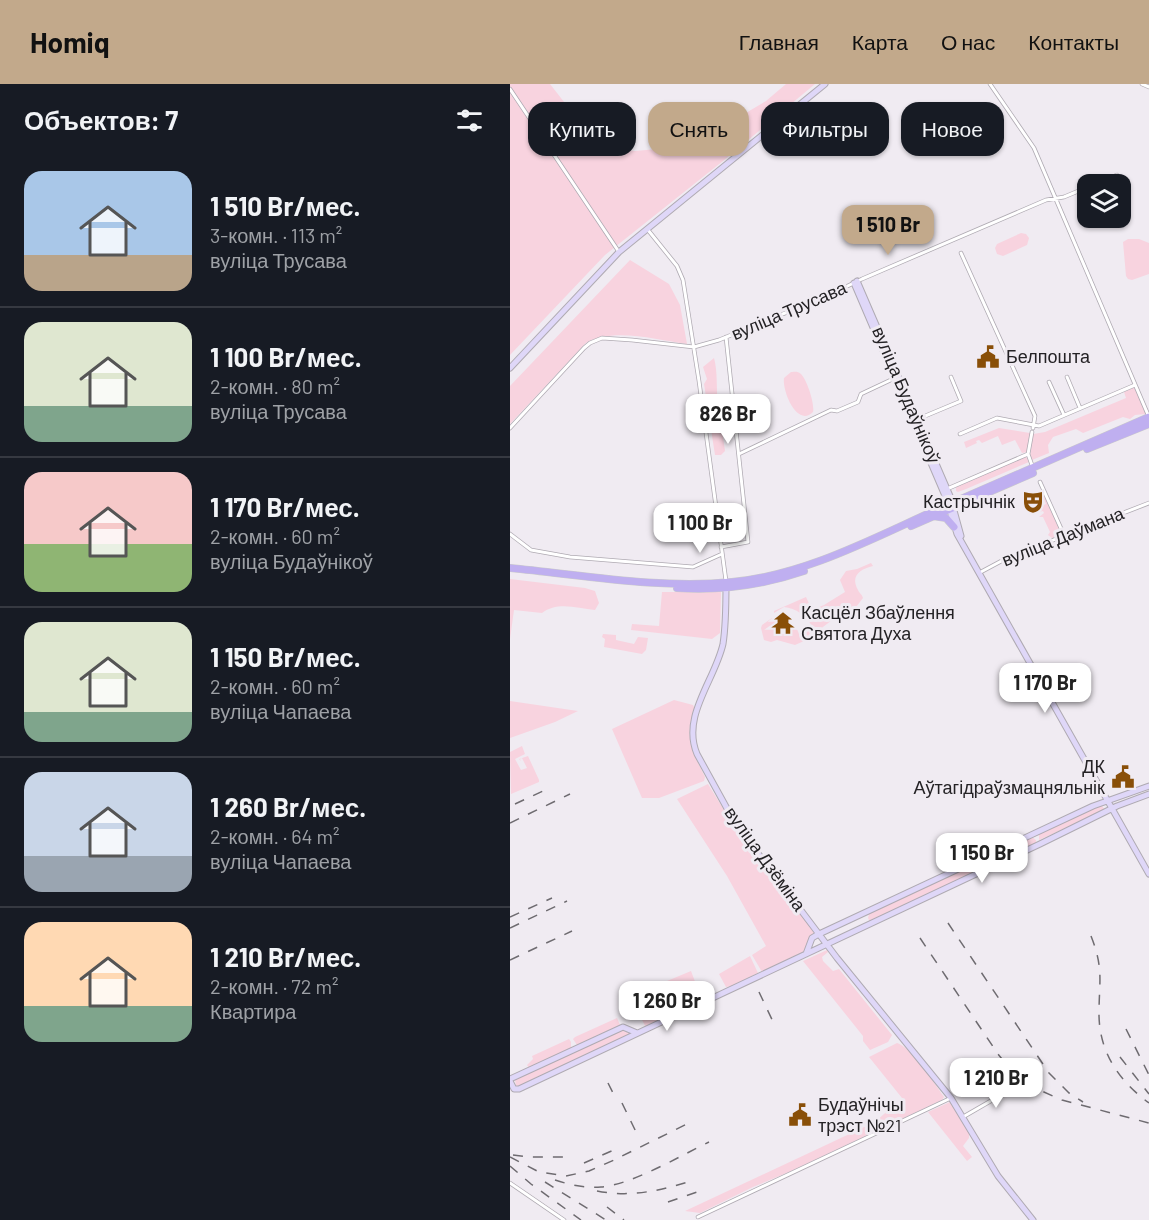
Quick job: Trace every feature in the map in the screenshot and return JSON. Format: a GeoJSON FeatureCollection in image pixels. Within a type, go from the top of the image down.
{"type":"FeatureCollection","features":[{"type":"Feature","properties":{"kind":"main road"},"geometry":{"type":"LineString","coordinates":[[510,368],[620,253],[825,84]]}},
{"type":"Feature","properties":{"kind":"main road","name":"вуліца Будаўнікоў"},"geometry":{"type":"LineString","coordinates":[[856,282],[951,506],[954,527],[1149,874]]}},
{"type":"Feature","properties":{"kind":"main road"},"geometry":{"type":"LineString","coordinates":[[510,373],[545,333]]}},
{"type":"Feature","properties":{"kind":"main road","name":"вуліца Будаўнікоў"},"geometry":{"type":"LineString","coordinates":[[888,357],[895,378],[916,420]]}},
{"type":"Feature","properties":{"kind":"main road"},"geometry":{"type":"LineString","coordinates":[[510,572],[677,589],[767,582],[809,569],[933,516],[1033,468],[1149,417]]}},
{"type":"Feature","properties":{"kind":"main road"},"geometry":{"type":"LineString","coordinates":[[510,568],[661,583],[726,585],[795,569],[1149,424]]}},
{"type":"Feature","properties":{"kind":"main road","name":"вуліца Будаўнікоў"},"geometry":{"type":"LineString","coordinates":[[930,455],[947,489],[962,543]]}},
{"type":"Feature","properties":{"kind":"main road"},"geometry":{"type":"LineString","coordinates":[[933,516],[946,518],[954,527]]}},
{"type":"Feature","properties":{"kind":"main road","name":"вуліца Дзёміна"},"geometry":{"type":"LineString","coordinates":[[726,585],[723,644],[693,724],[694,747],[735,824],[827,945],[951,1098],[998,1176],[1033,1220]]}},
{"type":"Feature","properties":{"kind":"main road"},"geometry":{"type":"LineString","coordinates":[[806,954],[812,938],[864,912],[1107,800],[1149,786]]}},
{"type":"Feature","properties":{"kind":"main road"},"geometry":{"type":"LineString","coordinates":[[637,1033],[623,1027],[510,1080],[514,1089],[519,1089],[1112,809],[1149,794]]}},
{"type":"Feature","properties":{"kind":"main road"},"geometry":{"type":"LineString","coordinates":[[864,912],[870,924]]}},
{"type":"Feature","properties":{"kind":"street"},"geometry":{"type":"LineString","coordinates":[[990,84],[1034,148],[1149,417]]}},
{"type":"Feature","properties":{"kind":"street"},"geometry":{"type":"LineString","coordinates":[[1142,84],[1149,87]]}},
{"type":"Feature","properties":{"kind":"street"},"geometry":{"type":"LineString","coordinates":[[510,89],[620,253]]}},
{"type":"Feature","properties":{"kind":"street","name":"вуліца Трусава"},"geometry":{"type":"LineString","coordinates":[[510,428],[590,343],[602,338],[694,347],[726,337],[827,296],[1011,214],[1046,200],[1077,192]]}},
{"type":"Feature","properties":{"kind":"street"},"geometry":{"type":"LineString","coordinates":[[648,230],[674,261],[681,274],[694,347],[726,585]]}},
{"type":"Feature","properties":{"kind":"street"},"geometry":{"type":"LineString","coordinates":[[961,253],[1035,416],[1029,454],[1033,468]]}},
{"type":"Feature","properties":{"kind":"street"},"geometry":{"type":"LineString","coordinates":[[721,547],[748,542],[726,337]]}},
{"type":"Feature","properties":{"kind":"street"},"geometry":{"type":"LineString","coordinates":[[916,420],[961,400],[951,377]]}},
{"type":"Feature","properties":{"kind":"street"},"geometry":{"type":"LineString","coordinates":[[1067,377],[1080,408]]}},
{"type":"Feature","properties":{"kind":"street"},"geometry":{"type":"LineString","coordinates":[[739,454],[831,410],[837,411],[858,402],[861,394],[895,378]]}},
{"type":"Feature","properties":{"kind":"street"},"geometry":{"type":"LineString","coordinates":[[1049,382],[1064,415]]}},
{"type":"Feature","properties":{"kind":"street"},"geometry":{"type":"LineString","coordinates":[[960,434],[997,418],[1033,428],[1135,384]]}},
{"type":"Feature","properties":{"kind":"street"},"geometry":{"type":"LineString","coordinates":[[947,489],[1029,454]]}},
{"type":"Feature","properties":{"kind":"street"},"geometry":{"type":"LineString","coordinates":[[1041,482],[1064,536]]}},
{"type":"Feature","properties":{"kind":"street","name":"вуліца Даўмана"},"geometry":{"type":"LineString","coordinates":[[978,573],[1007,558],[1149,503]]}},
{"type":"Feature","properties":{"kind":"street"},"geometry":{"type":"LineString","coordinates":[[510,534],[531,550],[548,554],[679,567],[697,567],[722,554]]}},
{"type":"Feature","properties":{"kind":"street"},"geometry":{"type":"LineString","coordinates":[[963,1117],[1020,1084]]}},
{"type":"Feature","properties":{"kind":"street"},"geometry":{"type":"LineString","coordinates":[[698,1217],[951,1098]]}},
{"type":"Feature","properties":{"kind":"street"},"geometry":{"type":"LineString","coordinates":[[510,1184],[564,1220]]}},
{"type":"Feature","properties":{"kind":"shaded area"},"geometry":{"type":"Polygon","coordinates":[[[510,84],[550,84],[564,102],[528,102],[528,156],[636,156],[636,151],[648,150],[648,156],[729,156],[605,255],[510,355],[510,84]]]}},
{"type":"Feature","properties":{"kind":"shaded area"},"geometry":{"type":"Polygon","coordinates":[[[786,84],[815,84],[793,102],[764,102],[786,84]]]}},
{"type":"Feature","properties":{"kind":"shaded area"},"geometry":{"type":"Polygon","coordinates":[[[761,104],[761,129],[749,139],[749,111],[761,104]]]}},
{"type":"Feature","properties":{"kind":"shaded area"},"geometry":{"type":"Polygon","coordinates":[[[1021,233],[1026,234],[1029,238],[1027,245],[1003,256],[997,254],[995,248],[997,244],[1021,233]]]}},
{"type":"Feature","properties":{"kind":"shaded area"},"geometry":{"type":"Polygon","coordinates":[[[1128,239],[1139,239],[1149,243],[1149,274],[1132,280],[1126,276],[1123,242],[1128,239]]]}},
{"type":"Feature","properties":{"kind":"shaded area"},"geometry":{"type":"Polygon","coordinates":[[[630,260],[669,284],[680,305],[687,344],[622,335],[597,338],[586,343],[510,424],[510,386],[630,260]]]}},
{"type":"Feature","properties":{"kind":"shaded area"},"geometry":{"type":"Polygon","coordinates":[[[714,358],[725,451],[721,455],[715,455],[704,384],[707,379],[703,367],[714,358]]]}},
{"type":"Feature","properties":{"kind":"shaded area"},"geometry":{"type":"Polygon","coordinates":[[[791,372],[801,374],[812,398],[813,412],[807,416],[796,412],[785,391],[784,378],[791,372]]]}},
{"type":"Feature","properties":{"kind":"shaded area"},"geometry":{"type":"Polygon","coordinates":[[[1134,387],[1146,414],[1135,415],[1130,419],[1123,417],[1083,433],[1076,429],[1053,437],[1048,445],[1049,453],[1032,460],[1030,457],[1033,434],[1045,432],[1126,398],[1124,392],[1134,387]]]}},
{"type":"Feature","properties":{"kind":"shaded area"},"geometry":{"type":"Polygon","coordinates":[[[999,428],[1030,433],[1027,452],[1022,453],[1015,440],[1002,445],[998,436],[982,443],[979,440],[976,441],[977,443],[966,448],[964,442],[999,428]]]}},
{"type":"Feature","properties":{"kind":"shaded area"},"geometry":{"type":"Polygon","coordinates":[[[1026,456],[1029,462],[966,489],[956,491],[956,487],[1026,456]]]}},
{"type":"Feature","properties":{"kind":"shaded area"},"geometry":{"type":"Polygon","coordinates":[[[1045,496],[1061,534],[1052,538],[1048,535],[1050,532],[1043,517],[1039,517],[1044,513],[1043,511],[1035,513],[1032,510],[1046,504],[1043,497],[1045,496]]]}},
{"type":"Feature","properties":{"kind":"shaded area"},"geometry":{"type":"Polygon","coordinates":[[[871,563],[873,566],[860,571],[856,577],[858,591],[863,598],[853,611],[830,621],[810,637],[795,645],[777,640],[771,642],[764,640],[762,625],[772,618],[775,619],[775,630],[779,634],[795,628],[799,634],[805,633],[812,627],[801,613],[784,607],[774,613],[774,611],[806,597],[812,610],[824,605],[845,592],[840,580],[846,571],[871,563]]]}},
{"type":"Feature","properties":{"kind":"shaded area"},"geometry":{"type":"Polygon","coordinates":[[[510,579],[585,588],[595,591],[599,603],[595,610],[561,606],[542,613],[514,610],[510,639],[510,579]]]}},
{"type":"Feature","properties":{"kind":"shaded area"},"geometry":{"type":"Polygon","coordinates":[[[662,592],[721,592],[720,633],[712,639],[631,630],[632,624],[659,626],[662,592]]]}},
{"type":"Feature","properties":{"kind":"shaded area"},"geometry":{"type":"Polygon","coordinates":[[[603,634],[616,635],[616,640],[634,644],[638,637],[648,638],[646,650],[642,654],[604,647],[603,634]]]}},
{"type":"Feature","properties":{"kind":"shaded area"},"geometry":{"type":"Polygon","coordinates":[[[674,700],[693,705],[695,709],[691,718],[691,744],[705,777],[704,781],[659,798],[642,798],[612,729],[674,700]]]}},
{"type":"Feature","properties":{"kind":"shaded area"},"geometry":{"type":"Polygon","coordinates":[[[510,701],[578,711],[510,738],[510,701]]]}},
{"type":"Feature","properties":{"kind":"shaded area"},"geometry":{"type":"Polygon","coordinates":[[[522,746],[525,754],[515,759],[521,770],[527,768],[522,758],[528,756],[539,782],[511,794],[510,752],[522,746]]]}},
{"type":"Feature","properties":{"kind":"shaded area"},"geometry":{"type":"Polygon","coordinates":[[[708,784],[732,823],[816,932],[805,953],[762,972],[752,955],[766,946],[727,876],[677,799],[708,784]]]}},
{"type":"Feature","properties":{"kind":"shaded area"},"geometry":{"type":"Polygon","coordinates":[[[1099,806],[1105,810],[1039,840],[1039,834],[1099,806]]]}},
{"type":"Feature","properties":{"kind":"shaded area"},"geometry":{"type":"Polygon","coordinates":[[[1032,837],[1036,843],[870,922],[869,914],[1032,837]]]}},
{"type":"Feature","properties":{"kind":"shaded area"},"geometry":{"type":"Polygon","coordinates":[[[827,950],[828,952],[822,957],[823,961],[833,971],[839,969],[892,1035],[888,1042],[870,1050],[863,1041],[863,1036],[803,961],[827,950]]]}},
{"type":"Feature","properties":{"kind":"shaded area"},"geometry":{"type":"Polygon","coordinates":[[[750,956],[758,973],[726,987],[719,974],[750,956]]]}},
{"type":"Feature","properties":{"kind":"shaded area"},"geometry":{"type":"Polygon","coordinates":[[[691,971],[702,1000],[675,1012],[662,988],[667,981],[691,971]]]}},
{"type":"Feature","properties":{"kind":"shaded area"},"geometry":{"type":"Polygon","coordinates":[[[664,997],[672,1014],[645,1026],[634,1003],[638,1001],[641,1006],[645,1004],[648,1006],[664,997]]]}},
{"type":"Feature","properties":{"kind":"shaded area"},"geometry":{"type":"Polygon","coordinates":[[[617,1018],[620,1025],[577,1045],[573,1039],[575,1037],[617,1018]]]}},
{"type":"Feature","properties":{"kind":"shaded area"},"geometry":{"type":"Polygon","coordinates":[[[621,1030],[631,1034],[519,1087],[516,1086],[515,1079],[621,1030]]]}},
{"type":"Feature","properties":{"kind":"shaded area"},"geometry":{"type":"Polygon","coordinates":[[[569,1039],[571,1048],[529,1068],[527,1065],[533,1059],[532,1056],[569,1039]]]}},
{"type":"Feature","properties":{"kind":"shaded area"},"geometry":{"type":"Polygon","coordinates":[[[897,1043],[909,1051],[922,1066],[944,1097],[942,1100],[700,1213],[685,1211],[875,1122],[902,1098],[869,1057],[897,1043]]]}},
{"type":"Feature","properties":{"kind":"shaded area"},"geometry":{"type":"Polygon","coordinates":[[[950,1102],[969,1133],[969,1138],[963,1146],[972,1157],[967,1161],[928,1112],[950,1102]]]}},
{"type":"Feature","properties":{"kind":"railway"},"geometry":{"type":"LineString","coordinates":[[515,804],[543,791]]}},
{"type":"Feature","properties":{"kind":"railway"},"geometry":{"type":"LineString","coordinates":[[510,823],[570,794]]}},
{"type":"Feature","properties":{"kind":"railway"},"geometry":{"type":"LineString","coordinates":[[510,917],[552,898]]}},
{"type":"Feature","properties":{"kind":"railway"},"geometry":{"type":"LineString","coordinates":[[510,928],[567,901]]}},
{"type":"Feature","properties":{"kind":"railway"},"geometry":{"type":"LineString","coordinates":[[948,923],[1049,1073],[1069,1093],[1083,1102]]}},
{"type":"Feature","properties":{"kind":"railway"},"geometry":{"type":"LineString","coordinates":[[510,960],[572,931]]}},
{"type":"Feature","properties":{"kind":"railway"},"geometry":{"type":"LineString","coordinates":[[1091,936],[1098,957],[1100,1028],[1107,1053],[1120,1075],[1149,1103]]}},
{"type":"Feature","properties":{"kind":"railway"},"geometry":{"type":"LineString","coordinates":[[920,938],[1014,1074],[1028,1085],[1062,1100],[1149,1123]]}},
{"type":"Feature","properties":{"kind":"railway"},"geometry":{"type":"LineString","coordinates":[[759,992],[776,1028]]}},
{"type":"Feature","properties":{"kind":"railway"},"geometry":{"type":"LineString","coordinates":[[1126,1029],[1149,1075]]}},
{"type":"Feature","properties":{"kind":"railway"},"geometry":{"type":"LineString","coordinates":[[1120,1057],[1149,1094]]}},
{"type":"Feature","properties":{"kind":"railway"},"geometry":{"type":"LineString","coordinates":[[608,1083],[616,1099]]}},
{"type":"Feature","properties":{"kind":"railway"},"geometry":{"type":"LineString","coordinates":[[622,1103],[638,1136]]}},
{"type":"Feature","properties":{"kind":"railway"},"geometry":{"type":"LineString","coordinates":[[510,1157],[539,1172],[566,1176],[589,1171],[691,1122]]}},
{"type":"Feature","properties":{"kind":"railway"},"geometry":{"type":"LineString","coordinates":[[555,1180],[583,1187],[613,1185],[655,1169],[709,1142]]}},
{"type":"Feature","properties":{"kind":"railway"},"geometry":{"type":"LineString","coordinates":[[584,1163],[616,1149]]}},
{"type":"Feature","properties":{"kind":"railway"},"geometry":{"type":"LineString","coordinates":[[513,1155],[564,1157]]}},
{"type":"Feature","properties":{"kind":"railway"},"geometry":{"type":"LineString","coordinates":[[510,1166],[581,1220]]}},
{"type":"Feature","properties":{"kind":"railway"},"geometry":{"type":"LineString","coordinates":[[597,1191],[635,1193],[659,1190],[695,1180]]}},
{"type":"Feature","properties":{"kind":"railway"},"geometry":{"type":"LineString","coordinates":[[545,1182],[606,1220]]}},
{"type":"Feature","properties":{"kind":"railway"},"geometry":{"type":"LineString","coordinates":[[668,1202],[700,1191]]}},
{"type":"Feature","properties":{"kind":"railway"},"geometry":{"type":"LineString","coordinates":[[607,1207],[624,1220]]}},
{"type":"Feature","properties":{"kind":"place","name":"Белпошта"},"geometry":{"type":"Point","coordinates":[988,357]}},
{"type":"Feature","properties":{"kind":"place","name":"Кастрычнік"},"geometry":{"type":"Point","coordinates":[1033,502]}},
{"type":"Feature","properties":{"kind":"place","name":"Касцёл Збаўлення Святога Духа"},"geometry":{"type":"Point","coordinates":[783,623]}},
{"type":"Feature","properties":{"kind":"place","name":"ДК Аўтагідраўзмацняльнік"},"geometry":{"type":"Point","coordinates":[1123,777]}},
{"type":"Feature","properties":{"kind":"place","name":"Будаўнічы трэст №21"},"geometry":{"type":"Point","coordinates":[800,1115]}}]}
